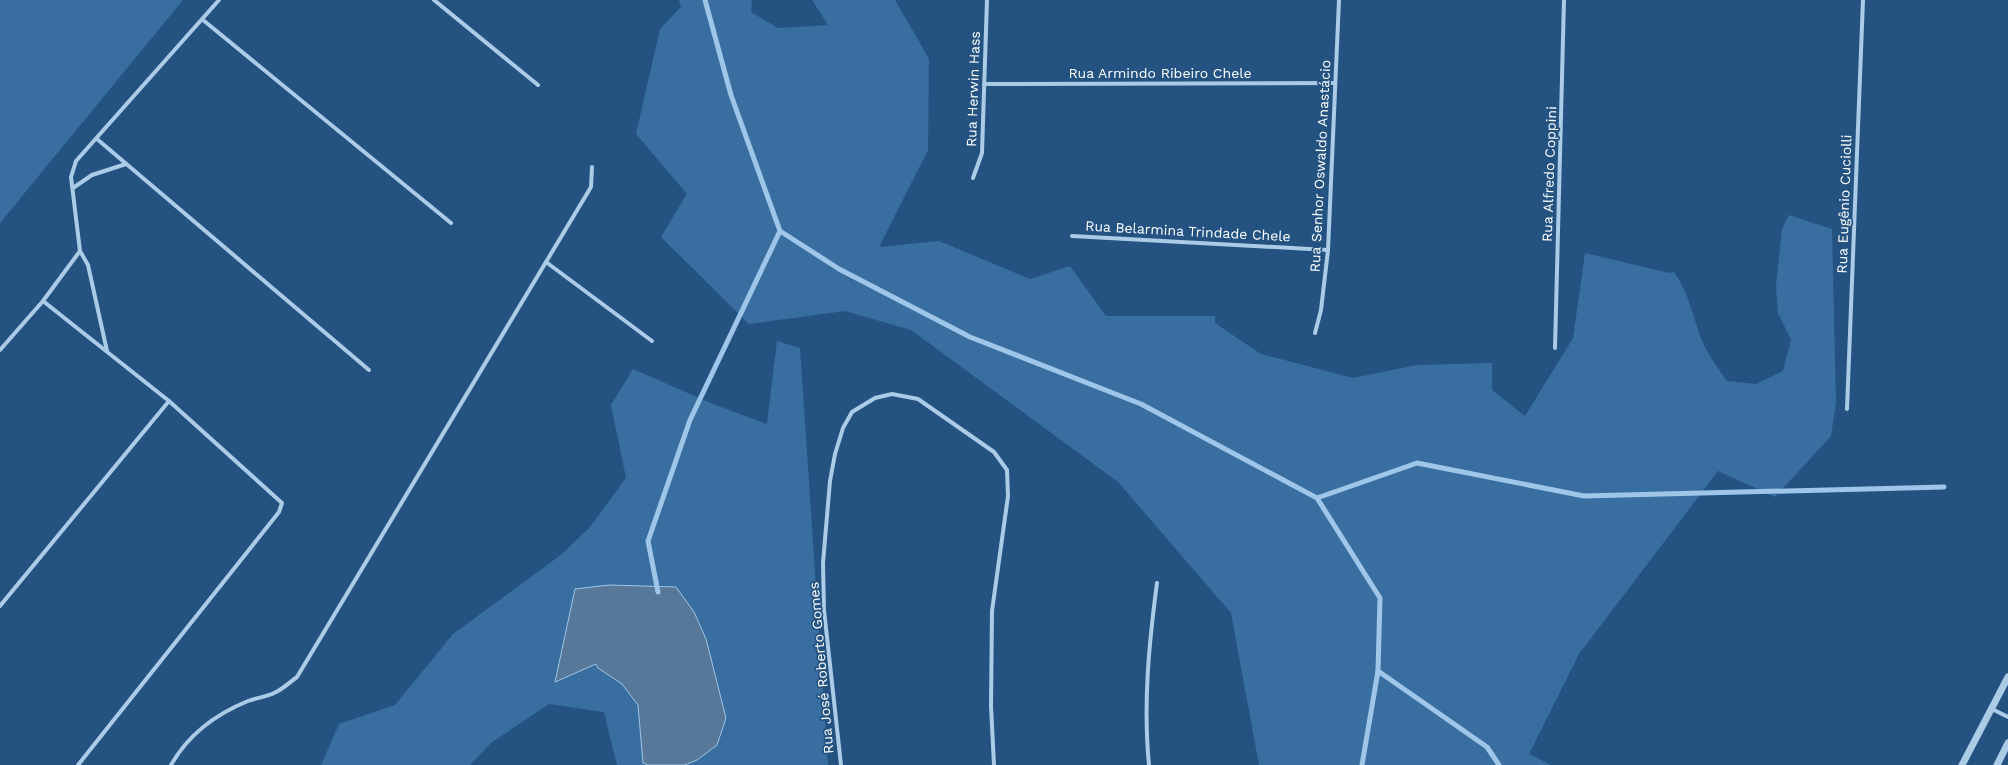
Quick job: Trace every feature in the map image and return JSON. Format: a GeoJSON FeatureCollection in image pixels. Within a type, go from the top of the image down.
{"type":"FeatureCollection","features":[{"type":"Feature","properties":{"kind":"street"},"geometry":{"type":"LineString","coordinates":[[107,352],[88,265],[80,251],[71,177],[76,161],[203,20],[218,0]]}},
{"type":"Feature","properties":{"kind":"street"},"geometry":{"type":"LineString","coordinates":[[434,0],[538,85]]}},
{"type":"Feature","properties":{"kind":"street","name":"Rua Herwin Hass"},"geometry":{"type":"LineString","coordinates":[[973,178],[982,153],[987,0]]}},
{"type":"Feature","properties":{"kind":"street","name":"Rua Senhor Oswaldo Anastácio"},"geometry":{"type":"LineString","coordinates":[[1315,333],[1321,310],[1328,250],[1339,0]]}},
{"type":"Feature","properties":{"kind":"street","name":"Rua Alfredo Coppini"},"geometry":{"type":"LineString","coordinates":[[1555,348],[1564,0]]}},
{"type":"Feature","properties":{"kind":"street","name":"Rua Eugênio Cuciolli"},"geometry":{"type":"LineString","coordinates":[[1847,410],[1863,0]]}},
{"type":"Feature","properties":{"kind":"street"},"geometry":{"type":"LineString","coordinates":[[203,20],[451,222]]}},
{"type":"Feature","properties":{"kind":"street","name":"Rua Armindo Ribeiro Chele"},"geometry":{"type":"LineString","coordinates":[[984,84],[1335,83]]}},
{"type":"Feature","properties":{"kind":"street"},"geometry":{"type":"LineString","coordinates":[[97,139],[369,370]]}},
{"type":"Feature","properties":{"kind":"street"},"geometry":{"type":"LineString","coordinates":[[73,188],[92,175],[126,164]]}},
{"type":"Feature","properties":{"kind":"street"},"geometry":{"type":"LineString","coordinates":[[171,765],[176,756],[196,732],[222,714],[248,701],[275,693],[297,677],[591,187],[592,167]]}},
{"type":"Feature","properties":{"kind":"street","name":"Rua Belarmina Trindade Chele"},"geometry":{"type":"LineString","coordinates":[[1072,236],[1328,250]]}},
{"type":"Feature","properties":{"kind":"street"},"geometry":{"type":"LineString","coordinates":[[0,350],[43,301],[80,251]]}},
{"type":"Feature","properties":{"kind":"street"},"geometry":{"type":"LineString","coordinates":[[546,262],[652,341]]}},
{"type":"Feature","properties":{"kind":"street"},"geometry":{"type":"LineString","coordinates":[[43,301],[169,401],[282,503],[279,512],[78,765]]}},
{"type":"Feature","properties":{"kind":"street","name":"Rua José Roberto Gomes"},"geometry":{"type":"LineString","coordinates":[[840,765],[824,610],[823,563],[830,481],[835,454],[845,424],[857,408],[884,395],[901,394],[918,399],[994,452],[1007,470],[1008,496],[992,611],[991,706],[994,765]]}},
{"type":"Feature","properties":{"kind":"street"},"geometry":{"type":"LineString","coordinates":[[0,606],[169,401]]}},
{"type":"Feature","properties":{"kind":"street"},"geometry":{"type":"LineString","coordinates":[[1149,765],[1146,694],[1150,638],[1157,583]]}},
{"type":"Feature","properties":{"kind":"street"},"geometry":{"type":"LineString","coordinates":[[1962,765],[2008,677]]}},
{"type":"Feature","properties":{"kind":"street"},"geometry":{"type":"LineString","coordinates":[[1992,709],[2008,717]]}},
{"type":"Feature","properties":{"kind":"street"},"geometry":{"type":"LineString","coordinates":[[1997,765],[2008,743]]}},
{"type":"Feature","properties":{"kind":"shaded area"},"geometry":{"type":"Polygon","coordinates":[[[0,0],[183,0],[0,223],[0,0]]]}},
{"type":"Feature","properties":{"kind":"shaded area"},"geometry":{"type":"Polygon","coordinates":[[[679,0],[752,0],[751,12],[778,28],[828,25],[812,0],[895,0],[929,59],[928,150],[879,247],[939,241],[1030,279],[1070,266],[1106,316],[1215,316],[1215,323],[1261,354],[1353,378],[1417,365],[1492,363],[1492,390],[1525,416],[1573,338],[1585,253],[1669,273],[1674,272],[1686,293],[1704,346],[1727,381],[1756,384],[1783,371],[1791,340],[1778,313],[1776,286],[1782,229],[1789,215],[1832,229],[1836,402],[1831,436],[1775,497],[1718,471],[1579,654],[1529,754],[1551,765],[1259,765],[1231,613],[1118,482],[911,330],[845,311],[749,324],[661,237],[687,194],[636,134],[660,29],[681,7],[679,0]]]}},
{"type":"Feature","properties":{"kind":"shaded area"},"geometry":{"type":"Polygon","coordinates":[[[777,341],[800,348],[828,765],[617,765],[604,712],[549,704],[491,743],[470,765],[321,765],[339,724],[395,705],[453,634],[562,554],[590,527],[626,478],[611,405],[633,369],[713,404],[767,424],[777,341]]]}},
{"type":"Feature","properties":{"kind":"shaded area"},"geometry":{"type":"Polygon","coordinates":[[[609,585],[676,587],[694,612],[706,639],[726,718],[717,745],[697,760],[685,765],[648,765],[643,763],[638,705],[622,684],[598,668],[596,664],[555,682],[575,589],[609,585]]]}},
{"type":"Feature","properties":{"kind":"waterway"},"geometry":{"type":"LineString","coordinates":[[658,592],[648,541],[690,420],[780,231],[731,95],[705,0]]}},
{"type":"Feature","properties":{"kind":"waterway"},"geometry":{"type":"LineString","coordinates":[[780,231],[839,269],[970,337],[1141,404],[1317,498],[1380,598],[1378,671],[1362,765]]}},
{"type":"Feature","properties":{"kind":"waterway"},"geometry":{"type":"LineString","coordinates":[[1317,498],[1417,463],[1584,496],[1944,487]]}},
{"type":"Feature","properties":{"kind":"waterway"},"geometry":{"type":"LineString","coordinates":[[1378,671],[1487,747],[1499,765]]}}]}
